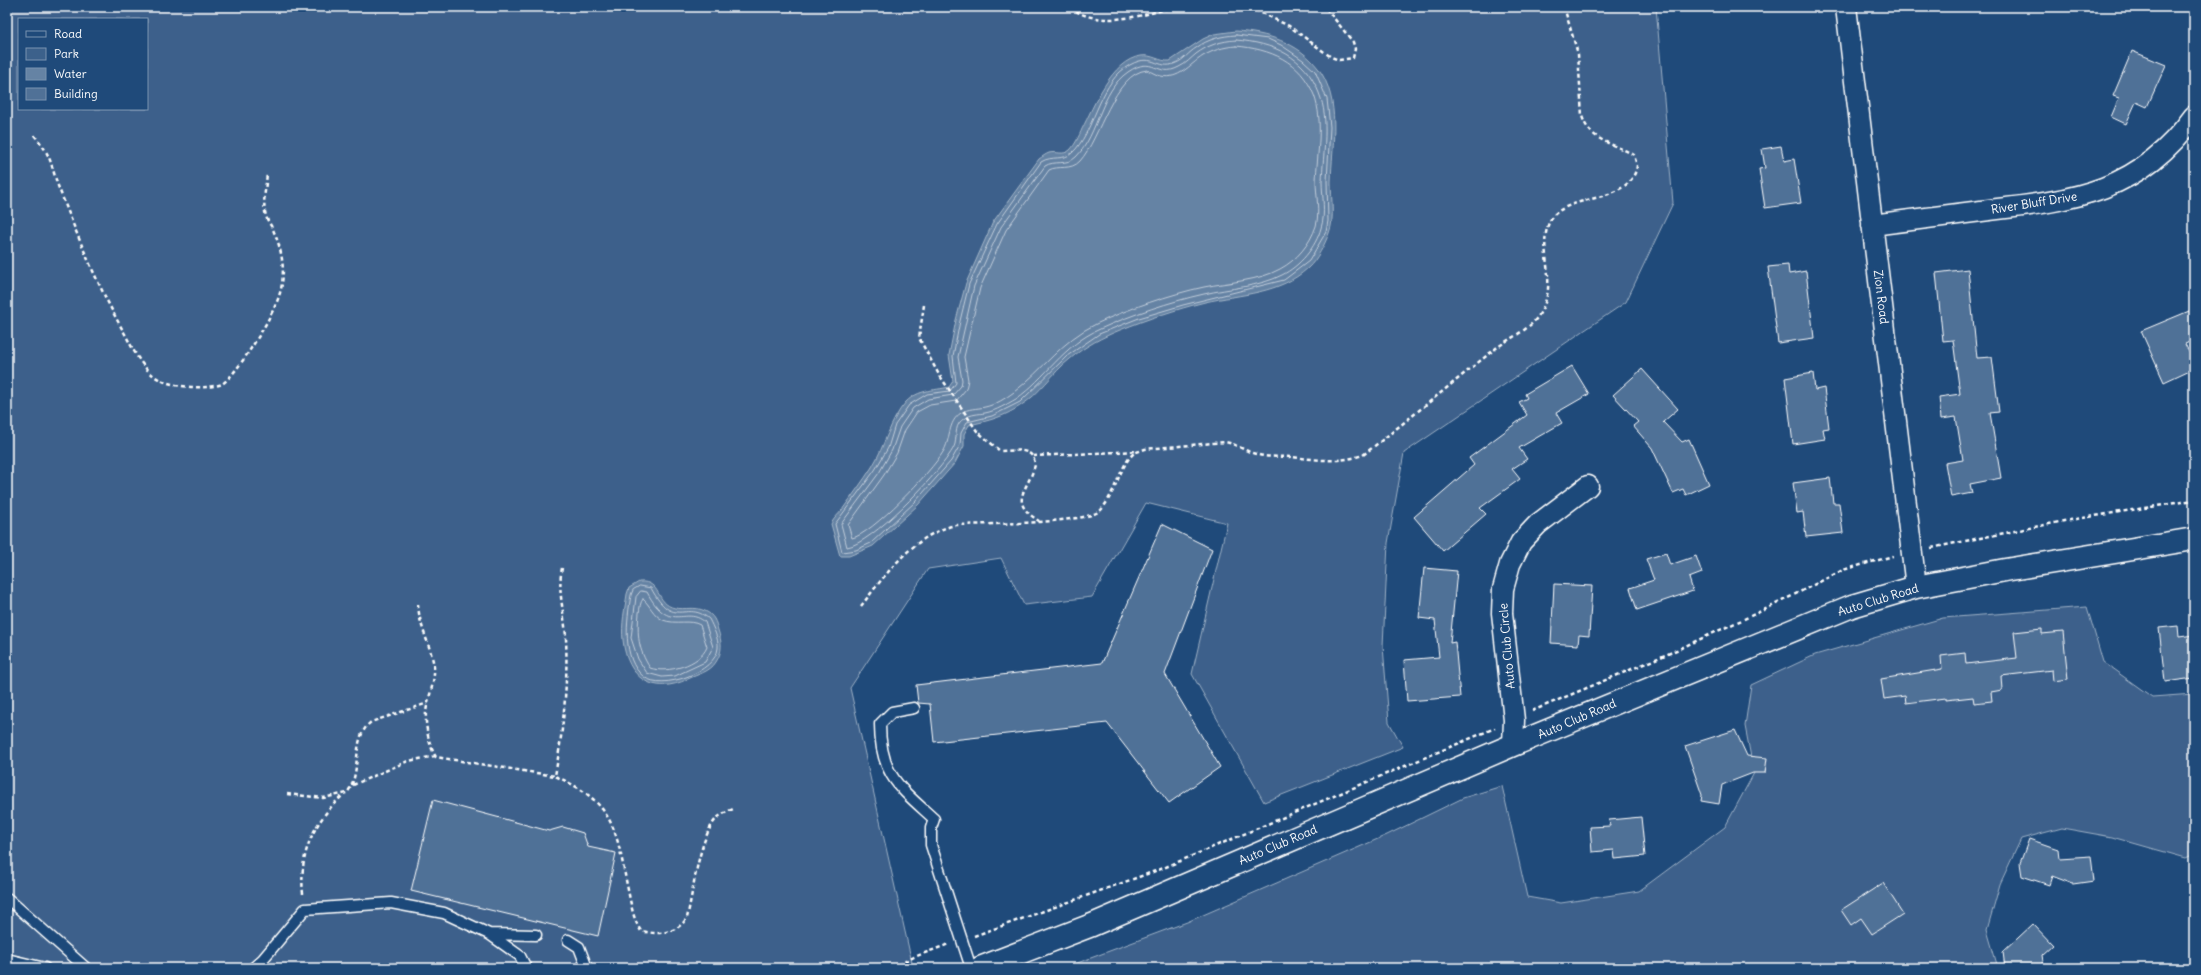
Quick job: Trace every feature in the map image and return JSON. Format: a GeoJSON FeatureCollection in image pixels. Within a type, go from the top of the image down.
{"type":"FeatureCollection","features":[{"type":"Feature","properties":{"kind":"street","name":"Zion Road"},"geometry":{"type":"LineString","coordinates":[[1846,7],[1916,587]]}},
{"type":"Feature","properties":{"kind":"street","name":"River Bluff Drive"},"geometry":{"type":"LineString","coordinates":[[1872,224],[2050,203],[2088,194],[2123,180],[2153,159],[2182,134],[2194,116]]}},
{"type":"Feature","properties":{"kind":"street","name":"Auto Club Circle"},"geometry":{"type":"LineString","coordinates":[[1512,745],[1514,720],[1502,613],[1503,588],[1510,564],[1521,542],[1538,524],[1588,486]]}},
{"type":"Feature","properties":{"kind":"street","name":"Auto Club Road"},"geometry":{"type":"LineString","coordinates":[[980,968],[1092,925],[1512,745],[1786,631],[1852,606],[1916,587],[2005,570],[2194,539]]}},
{"type":"Feature","properties":{"kind":"lane"},"geometry":{"type":"LineString","coordinates":[[914,708],[892,712],[880,724],[880,743],[888,770],[898,786],[934,819],[931,828],[931,845],[971,968]]}},
{"type":"Feature","properties":{"kind":"lane"},"geometry":{"type":"LineString","coordinates":[[7,898],[86,968]]}},
{"type":"Feature","properties":{"kind":"lane"},"geometry":{"type":"LineString","coordinates":[[253,968],[263,959],[305,909],[391,903],[444,913],[489,934],[520,956],[526,968]]}},
{"type":"Feature","properties":{"kind":"lane"},"geometry":{"type":"LineString","coordinates":[[489,934],[536,935]]}},
{"type":"Feature","properties":{"kind":"lane"},"geometry":{"type":"LineString","coordinates":[[568,940],[579,947],[587,968]]}},
{"type":"Feature","properties":{"kind":"lane"},"geometry":{"type":"LineString","coordinates":[[7,959],[45,968]]}},
{"type":"Feature","properties":{"kind":"path"},"geometry":{"type":"LineString","coordinates":[[1070,7],[1090,17],[1120,18],[1152,13],[1173,7]]}},
{"type":"Feature","properties":{"kind":"path"},"geometry":{"type":"LineString","coordinates":[[1249,7],[1289,26],[1331,57],[1339,60],[1353,58],[1355,48],[1353,42],[1325,7]]}},
{"type":"Feature","properties":{"kind":"path"},"geometry":{"type":"LineString","coordinates":[[1033,456],[1141,450],[1225,442],[1235,444],[1257,455],[1332,462],[1349,460],[1363,455],[1539,316],[1546,299],[1548,267],[1545,241],[1551,218],[1558,212],[1569,207],[1623,188],[1631,181],[1638,166],[1634,155],[1607,143],[1591,133],[1584,124],[1582,116],[1578,54],[1564,7]]}},
{"type":"Feature","properties":{"kind":"path"},"geometry":{"type":"LineString","coordinates":[[34,135],[45,147],[52,161],[59,189],[82,244],[111,309],[139,360],[155,376],[172,383],[193,387],[221,384],[233,373],[268,322],[277,303],[283,276],[281,248],[266,216],[264,203],[267,174]]}},
{"type":"Feature","properties":{"kind":"path"},"geometry":{"type":"LineString","coordinates":[[924,304],[919,338],[938,373],[977,431],[988,443],[1000,451],[1021,450],[1028,452],[1033,456],[1035,465],[1021,494],[1021,501],[1029,515],[1040,521]]}},
{"type":"Feature","properties":{"kind":"path"},"geometry":{"type":"LineString","coordinates":[[861,606],[913,548],[929,535],[940,529],[956,526],[1040,521],[1087,516],[1100,511],[1124,466],[1134,453],[1141,450]]}},
{"type":"Feature","properties":{"kind":"path"},"geometry":{"type":"LineString","coordinates":[[556,776],[564,722],[566,667],[566,637],[559,584],[562,568]]}},
{"type":"Feature","properties":{"kind":"path"},"geometry":{"type":"LineString","coordinates":[[418,604],[421,626],[431,652],[434,667],[434,679],[426,712],[427,725],[435,756]]}},
{"type":"Feature","properties":{"kind":"path"},"geometry":{"type":"LineString","coordinates":[[353,785],[356,777],[358,748],[366,726],[378,720],[429,703]]}},
{"type":"Feature","properties":{"kind":"path"},"geometry":{"type":"LineString","coordinates":[[892,968],[914,957],[1161,870],[1514,720]]}},
{"type":"Feature","properties":{"kind":"path"},"geometry":{"type":"LineString","coordinates":[[305,909],[302,883],[308,846],[316,826],[328,809],[353,785],[408,761],[435,756],[556,776],[576,785],[605,811],[614,826],[619,839],[634,914],[641,931],[649,933],[674,931],[688,918],[696,867],[702,848],[716,819],[733,809]]}},
{"type":"Feature","properties":{"kind":"path"},"geometry":{"type":"LineString","coordinates":[[287,794],[323,798],[344,794]]}},
{"type":"Feature","properties":{"kind":"green space"},"geometry":{"type":"Polygon","coordinates":[[[7,7],[1656,7],[1673,203],[1626,302],[1404,453],[1388,543],[1383,646],[1389,722],[1403,747],[1264,802],[1192,674],[1227,523],[1146,503],[1092,597],[1024,605],[1001,558],[928,569],[850,688],[913,967],[7,968],[7,7]]]}},
{"type":"Feature","properties":{"kind":"green space"},"geometry":{"type":"Polygon","coordinates":[[[2087,607],[2103,662],[2152,697],[2194,694],[2194,854],[2186,858],[2112,837],[2062,828],[2021,839],[2000,884],[1987,930],[1998,968],[1064,968],[1187,922],[1387,835],[1463,798],[1502,786],[1527,897],[1561,903],[1639,891],[1725,827],[1754,773],[1745,726],[1751,685],[1815,655],[1943,618],[2087,607]]]}},
{"type":"Feature","properties":{"kind":"water"},"geometry":{"type":"Polygon","coordinates":[[[1236,31],[1259,34],[1281,40],[1291,45],[1310,59],[1318,68],[1330,94],[1334,123],[1331,182],[1332,221],[1329,233],[1315,261],[1297,277],[1273,288],[1246,295],[1205,302],[1173,311],[1120,330],[1088,346],[1076,354],[1034,396],[1020,406],[996,418],[969,425],[964,434],[964,446],[955,463],[918,505],[873,546],[849,556],[840,556],[831,524],[877,459],[900,409],[906,402],[916,395],[926,391],[949,387],[953,381],[949,355],[956,320],[966,283],[993,222],[1039,159],[1049,153],[1065,153],[1074,146],[1105,85],[1112,75],[1130,59],[1145,56],[1170,61],[1203,39],[1214,34],[1236,31]]]}},
{"type":"Feature","properties":{"kind":"water"},"geometry":{"type":"Polygon","coordinates":[[[639,582],[646,582],[652,585],[664,602],[669,606],[675,608],[694,608],[708,613],[713,617],[721,646],[718,658],[710,668],[675,684],[664,685],[653,684],[636,674],[630,665],[626,653],[622,628],[629,588],[639,582]]]}},
{"type":"Feature","properties":{"kind":"building"},"geometry":{"type":"Polygon","coordinates":[[[2132,51],[2166,65],[2147,107],[2136,102],[2126,124],[2111,117],[2119,98],[2113,96],[2132,51]]]}},
{"type":"Feature","properties":{"kind":"building"},"geometry":{"type":"Polygon","coordinates":[[[1781,146],[1784,161],[1794,159],[1801,203],[1765,208],[1759,169],[1765,168],[1762,149],[1781,146]]]}},
{"type":"Feature","properties":{"kind":"building"},"geometry":{"type":"Polygon","coordinates":[[[1788,265],[1789,274],[1806,271],[1814,338],[1778,343],[1768,267],[1788,265]]]}},
{"type":"Feature","properties":{"kind":"building"},"geometry":{"type":"Polygon","coordinates":[[[1968,269],[1977,358],[1992,357],[1999,412],[1990,413],[2001,478],[1970,484],[1972,493],[1951,497],[1945,463],[1963,460],[1956,417],[1941,419],[1939,397],[1960,394],[1953,340],[1943,341],[1936,273],[1968,269]]]}},
{"type":"Feature","properties":{"kind":"building"},"geometry":{"type":"Polygon","coordinates":[[[2194,309],[2194,340],[2185,344],[2194,362],[2194,368],[2164,382],[2141,331],[2194,309]]]}},
{"type":"Feature","properties":{"kind":"building"},"geometry":{"type":"Polygon","coordinates":[[[1572,366],[1589,394],[1556,413],[1562,423],[1519,448],[1527,459],[1512,469],[1520,479],[1480,508],[1486,514],[1443,551],[1414,517],[1474,465],[1469,458],[1527,415],[1519,402],[1527,398],[1525,394],[1572,366]]]}},
{"type":"Feature","properties":{"kind":"building"},"geometry":{"type":"Polygon","coordinates":[[[1642,369],[1678,409],[1663,422],[1682,442],[1689,439],[1709,484],[1686,495],[1683,489],[1673,493],[1652,448],[1633,426],[1638,422],[1613,395],[1642,369]]]}},
{"type":"Feature","properties":{"kind":"building"},"geometry":{"type":"Polygon","coordinates":[[[1813,373],[1815,390],[1824,388],[1829,428],[1823,429],[1825,439],[1793,444],[1785,378],[1813,373]]]}},
{"type":"Feature","properties":{"kind":"building"},"geometry":{"type":"Polygon","coordinates":[[[1830,478],[1833,503],[1839,503],[1843,533],[1806,537],[1803,512],[1797,513],[1793,483],[1830,478]]]}},
{"type":"Feature","properties":{"kind":"building"},"geometry":{"type":"Polygon","coordinates":[[[1162,524],[1212,549],[1165,674],[1220,767],[1169,803],[1107,723],[934,742],[930,704],[918,703],[916,685],[1102,663],[1162,524]]]}},
{"type":"Feature","properties":{"kind":"building"},"geometry":{"type":"Polygon","coordinates":[[[1666,553],[1670,565],[1696,556],[1702,573],[1689,578],[1693,591],[1637,610],[1630,588],[1654,580],[1646,559],[1666,553]]]}},
{"type":"Feature","properties":{"kind":"building"},"geometry":{"type":"Polygon","coordinates":[[[1424,568],[1457,571],[1450,643],[1455,642],[1460,697],[1407,701],[1404,660],[1439,657],[1435,620],[1419,618],[1424,568]]]}},
{"type":"Feature","properties":{"kind":"building"},"geometry":{"type":"Polygon","coordinates":[[[1554,584],[1592,586],[1589,636],[1579,635],[1578,645],[1551,643],[1554,584]]]}},
{"type":"Feature","properties":{"kind":"building"},"geometry":{"type":"Polygon","coordinates":[[[2178,626],[2179,637],[2194,635],[2194,678],[2165,682],[2159,628],[2178,626]]]}},
{"type":"Feature","properties":{"kind":"building"},"geometry":{"type":"Polygon","coordinates":[[[2042,629],[2042,634],[2063,632],[2068,679],[2053,681],[2052,670],[2001,676],[2002,690],[1991,692],[1992,701],[1974,703],[1973,697],[1946,700],[1946,698],[1906,703],[1905,696],[1884,699],[1881,679],[1942,669],[1941,656],[1965,653],[1966,664],[2017,658],[2014,632],[2042,629]]]}},
{"type":"Feature","properties":{"kind":"building"},"geometry":{"type":"Polygon","coordinates":[[[1735,730],[1747,756],[1767,758],[1765,773],[1753,773],[1722,785],[1719,804],[1701,801],[1702,795],[1685,746],[1735,730]]]}},
{"type":"Feature","properties":{"kind":"building"},"geometry":{"type":"Polygon","coordinates":[[[433,800],[549,831],[563,827],[583,833],[588,847],[616,853],[598,936],[411,891],[433,800]]]}},
{"type":"Feature","properties":{"kind":"building"},"geometry":{"type":"Polygon","coordinates":[[[1641,817],[1645,856],[1615,859],[1614,850],[1592,852],[1590,827],[1610,826],[1609,820],[1641,817]]]}},
{"type":"Feature","properties":{"kind":"building"},"geometry":{"type":"Polygon","coordinates":[[[2029,839],[2058,849],[2059,858],[2091,856],[2094,881],[2073,884],[2052,876],[2049,885],[2022,876],[2020,863],[2029,839]]]}},
{"type":"Feature","properties":{"kind":"building"},"geometry":{"type":"Polygon","coordinates":[[[1883,883],[1903,914],[1872,934],[1861,918],[1851,925],[1841,910],[1883,883]]]}},
{"type":"Feature","properties":{"kind":"building"},"geometry":{"type":"Polygon","coordinates":[[[2033,924],[2053,945],[2042,955],[2044,968],[2005,968],[2003,952],[2033,924]]]}}]}
